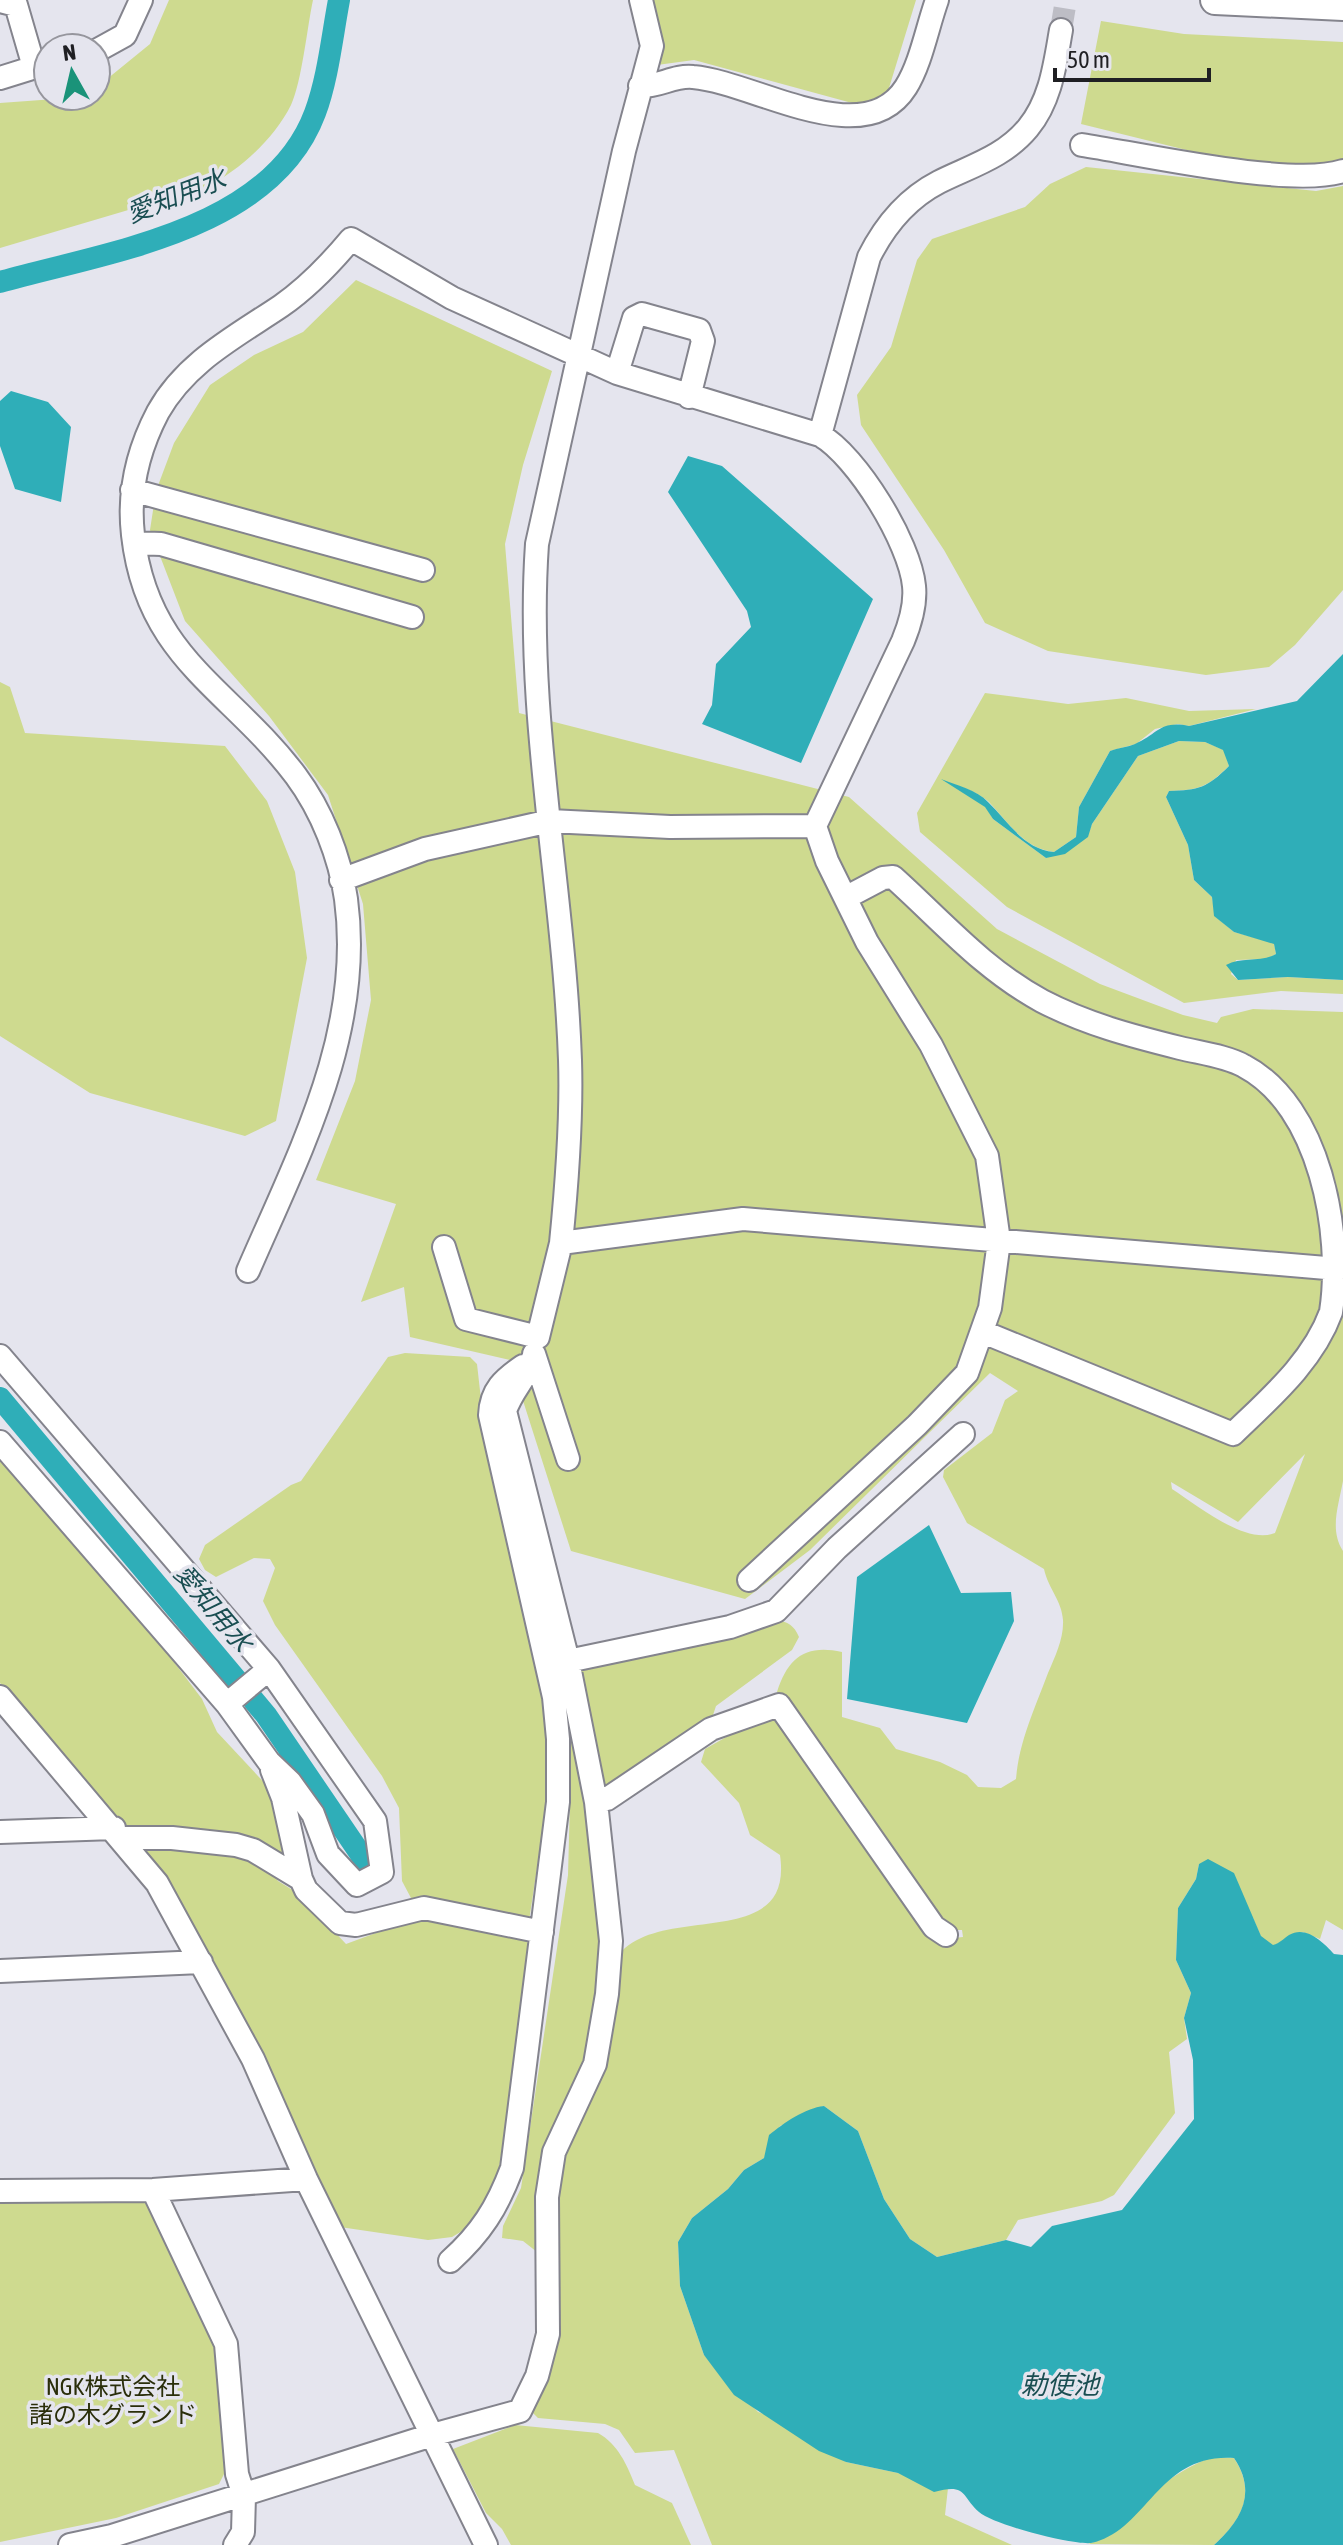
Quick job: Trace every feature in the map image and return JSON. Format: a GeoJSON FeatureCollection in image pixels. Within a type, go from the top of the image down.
{"type":"FeatureCollection","features":[{"type":"Feature","properties":{"kind":"main road"},"geometry":{"type":"LineString","coordinates":[[1215,0],[1343,6]]}},
{"type":"Feature","properties":{"kind":"street"},"geometry":{"type":"LineString","coordinates":[[112,42],[125,35],[141,0]]}},
{"type":"Feature","properties":{"kind":"street"},"geometry":{"type":"LineString","coordinates":[[70,2545],[112,2536],[432,2435],[520,2411],[537,2376],[545,2348],[548,2334],[547,2197],[554,2152],[595,2064],[607,1994],[611,1941],[596,1802],[568,1661],[505,1411],[514,1390],[525,1381],[536,1347],[561,1243],[568,1164],[570,1061],[535,680],[532,607],[537,544],[578,354],[652,46],[641,0]]}},
{"type":"Feature","properties":{"kind":"street"},"geometry":{"type":"LineString","coordinates":[[640,86],[691,76],[838,115],[872,115],[885,110],[908,84],[937,0]]}},
{"type":"Feature","properties":{"kind":"street"},"geometry":{"type":"LineString","coordinates":[[0,1],[16,5],[32,44]]}},
{"type":"Feature","properties":{"kind":"street"},"geometry":{"type":"LineString","coordinates":[[820,435],[869,257],[882,232],[913,199],[992,158],[1029,127],[1051,86],[1061,30]]}},
{"type":"Feature","properties":{"kind":"street"},"geometry":{"type":"LineString","coordinates":[[0,78],[32,69]]}},
{"type":"Feature","properties":{"kind":"street"},"geometry":{"type":"LineString","coordinates":[[1082,145],[1220,167],[1322,177],[1343,171]]}},
{"type":"Feature","properties":{"kind":"street"},"geometry":{"type":"LineString","coordinates":[[248,1271],[318,1107],[338,1044],[350,964],[346,899],[331,840],[296,777],[164,633],[141,586],[134,543],[132,490],[139,458],[152,425],[175,387],[206,356],[301,289],[351,239],[452,298],[518,331],[617,373],[820,435],[848,456],[909,561],[915,588],[912,617],[815,826],[827,861],[867,942],[931,1045],[987,1156],[999,1241],[990,1308],[967,1373],[917,1425],[749,1580]]}},
{"type":"Feature","properties":{"kind":"street"},"geometry":{"type":"LineString","coordinates":[[617,373],[634,318],[642,314],[699,330],[703,341],[689,397]]}},
{"type":"Feature","properties":{"kind":"street"},"geometry":{"type":"LineString","coordinates":[[132,490],[423,570]]}},
{"type":"Feature","properties":{"kind":"street"},"geometry":{"type":"LineString","coordinates":[[134,543],[161,544],[412,617]]}},
{"type":"Feature","properties":{"kind":"street"},"geometry":{"type":"LineString","coordinates":[[341,880],[425,849],[550,821],[670,827],[815,826]]}},
{"type":"Feature","properties":{"kind":"street"},"geometry":{"type":"LineString","coordinates":[[847,897],[883,878],[893,877],[988,966],[1041,1000],[1114,1031],[1244,1065],[1284,1098],[1329,1174],[1341,1238],[1331,1313],[1294,1375],[1233,1434],[983,1332]]}},
{"type":"Feature","properties":{"kind":"street"},"geometry":{"type":"LineString","coordinates":[[561,1243],[743,1219],[1338,1269]]}},
{"type":"Feature","properties":{"kind":"street"},"geometry":{"type":"LineString","coordinates":[[444,1247],[466,1319],[536,1347]]}},
{"type":"Feature","properties":{"kind":"street"},"geometry":{"type":"LineString","coordinates":[[536,1347],[568,1459]]}},
{"type":"Feature","properties":{"kind":"street"},"geometry":{"type":"LineString","coordinates":[[450,2261],[479,2235],[498,2206],[512,2168],[558,1802],[554,1697],[490,1415],[490,1402],[499,1385],[536,1347]]}},
{"type":"Feature","properties":{"kind":"street"},"geometry":{"type":"LineString","coordinates":[[0,1356],[269,1669],[375,1821],[382,1872],[357,1885],[328,1854],[313,1814],[290,1782],[269,1762]]}},
{"type":"Feature","properties":{"kind":"street"},"geometry":{"type":"LineString","coordinates":[[568,1661],[730,1627],[776,1611],[837,1548],[963,1434]]}},
{"type":"Feature","properties":{"kind":"street"},"geometry":{"type":"LineString","coordinates":[[0,1442],[229,1702],[269,1762],[283,1798],[306,1890],[340,1923],[356,1925],[424,1908],[542,1932]]}},
{"type":"Feature","properties":{"kind":"street"},"geometry":{"type":"LineString","coordinates":[[229,1702],[269,1669]]}},
{"type":"Feature","properties":{"kind":"street"},"geometry":{"type":"LineString","coordinates":[[0,1697],[118,1833],[157,1883],[253,2059],[306,2179],[486,2545]]}},
{"type":"Feature","properties":{"kind":"street"},"geometry":{"type":"LineString","coordinates":[[596,1802],[607,1799],[711,1729],[779,1705],[934,1927],[946,1935]]}},
{"type":"Feature","properties":{"kind":"street"},"geometry":{"type":"LineString","coordinates":[[0,1832],[118,1833],[236,1845],[253,1850],[301,1879]]}},
{"type":"Feature","properties":{"kind":"street"},"geometry":{"type":"LineString","coordinates":[[0,1971],[201,1962]]}},
{"type":"Feature","properties":{"kind":"street"},"geometry":{"type":"LineString","coordinates":[[0,2191],[153,2190],[306,2179]]}},
{"type":"Feature","properties":{"kind":"street"},"geometry":{"type":"LineString","coordinates":[[153,2190],[226,2344],[237,2474],[244,2496],[243,2532],[235,2545]]}},
{"type":"Feature","properties":{"kind":"green space"},"geometry":{"type":"Polygon","coordinates":[[[169,0],[313,0],[291,105],[275,130],[231,172],[206,187],[0,248],[0,103],[32,101],[32,112],[112,112],[112,75],[150,44],[169,0]]]}},
{"type":"Feature","properties":{"kind":"green space"},"geometry":{"type":"Polygon","coordinates":[[[650,0],[916,0],[885,101],[863,106],[694,60],[657,65],[650,0]]]}},
{"type":"Feature","properties":{"kind":"green space"},"geometry":{"type":"Polygon","coordinates":[[[1101,21],[1184,34],[1343,42],[1343,162],[1314,171],[1231,161],[1081,124],[1101,21]]]}},
{"type":"Feature","properties":{"kind":"green space"},"geometry":{"type":"Polygon","coordinates":[[[1086,167],[1316,191],[1343,186],[1343,590],[1295,645],[1269,667],[1206,675],[1048,651],[985,623],[944,550],[861,425],[857,395],[891,347],[917,260],[932,239],[1025,207],[1050,184],[1086,167]]]}},
{"type":"Feature","properties":{"kind":"green space"},"geometry":{"type":"Polygon","coordinates":[[[356,280],[552,371],[523,465],[505,544],[519,713],[849,797],[997,929],[1100,984],[1183,1015],[1217,1023],[1221,1017],[1253,1009],[1343,1012],[1343,1481],[1336,1526],[1343,1551],[1343,1930],[1326,1920],[1320,1939],[1303,1932],[1273,1946],[1261,1937],[1253,1918],[1199,1864],[1196,1879],[1178,1908],[1176,1960],[1191,1993],[1184,2018],[1187,2039],[1169,2052],[1175,2113],[1114,2195],[1102,2201],[1018,2220],[1006,2240],[937,2257],[910,2239],[884,2199],[858,2131],[824,2106],[780,2126],[764,2158],[744,2170],[728,2189],[692,2218],[678,2242],[680,2286],[704,2355],[758,2412],[773,2417],[846,2462],[948,2488],[945,2515],[1012,2545],[712,2545],[674,2450],[635,2453],[619,2430],[605,2424],[538,2418],[531,2411],[558,2178],[622,1951],[643,1937],[748,1915],[768,1904],[779,1885],[780,1855],[750,1835],[739,1803],[701,1762],[705,1749],[753,1722],[781,1715],[943,1939],[963,1937],[962,1930],[935,1924],[777,1692],[787,1670],[800,1656],[818,1650],[842,1652],[842,1717],[880,1728],[896,1749],[940,1762],[967,1775],[978,1787],[1001,1788],[1016,1779],[1024,1738],[1058,1647],[1063,1620],[1044,1569],[967,1523],[943,1477],[944,1470],[992,1433],[1005,1400],[1018,1391],[990,1373],[810,1550],[745,1599],[571,1551],[510,1360],[410,1337],[404,1287],[361,1302],[396,1204],[316,1180],[355,1081],[371,1000],[363,904],[328,795],[269,716],[185,621],[150,530],[156,491],[174,443],[210,385],[254,355],[303,332],[356,280]],[[1305,1454],[1238,1522],[1171,1482],[1172,1489],[1236,1529],[1263,1535],[1275,1533],[1305,1454]]]}},
{"type":"Feature","properties":{"kind":"green space"},"geometry":{"type":"Polygon","coordinates":[[[0,682],[10,687],[25,733],[225,746],[267,801],[295,872],[307,958],[276,1121],[245,1136],[90,1093],[0,1036],[0,682]]]}},
{"type":"Feature","properties":{"kind":"green space"},"geometry":{"type":"Polygon","coordinates":[[[985,693],[1068,704],[1126,698],[1189,711],[1256,709],[1189,726],[1178,724],[1155,729],[1136,744],[1110,751],[1079,807],[1076,837],[1054,852],[1025,840],[985,799],[949,783],[986,807],[993,819],[1046,858],[1087,837],[1092,824],[1138,756],[1179,741],[1205,742],[1224,750],[1229,766],[1215,779],[1196,788],[1169,791],[1166,797],[1188,845],[1194,880],[1212,897],[1215,916],[1234,932],[1274,943],[1276,954],[1267,959],[1236,960],[1231,974],[1238,980],[1288,977],[1343,980],[1343,994],[1281,991],[1184,1003],[1007,907],[920,832],[917,813],[985,693]]]}},
{"type":"Feature","properties":{"kind":"green space"},"geometry":{"type":"Polygon","coordinates":[[[405,1353],[470,1357],[477,1364],[485,1435],[546,1702],[551,1775],[529,1921],[411,1898],[402,1881],[399,1808],[382,1776],[275,1625],[263,1601],[275,1568],[270,1559],[254,1558],[216,1577],[205,1570],[199,1559],[205,1545],[301,1481],[388,1357],[405,1353]]]}},
{"type":"Feature","properties":{"kind":"green space"},"geometry":{"type":"Polygon","coordinates":[[[0,1453],[139,1616],[202,1699],[217,1732],[272,1791],[292,1869],[274,1858],[129,1833],[0,1683],[0,1453]]]}},
{"type":"Feature","properties":{"kind":"green space"},"geometry":{"type":"Polygon","coordinates":[[[776,1620],[790,1625],[797,1633],[799,1637],[792,1650],[716,1706],[711,1721],[604,1792],[578,1673],[590,1661],[776,1620]]]}},
{"type":"Feature","properties":{"kind":"green space"},"geometry":{"type":"Polygon","coordinates":[[[564,1666],[601,1883],[601,1997],[537,2252],[523,2241],[502,2238],[503,2226],[521,2188],[568,1875],[571,1765],[564,1666]]]}},
{"type":"Feature","properties":{"kind":"green space"},"geometry":{"type":"Polygon","coordinates":[[[136,1843],[228,1848],[266,1865],[278,1881],[299,1894],[346,1944],[411,1920],[431,1918],[526,1938],[530,1948],[499,2169],[485,2205],[469,2227],[452,2237],[428,2240],[340,2227],[136,1843]]]}},
{"type":"Feature","properties":{"kind":"green space","name":"NGK株式会社 諸の木グランド"},"geometry":{"type":"Polygon","coordinates":[[[132,2196],[148,2205],[221,2352],[228,2466],[219,2484],[116,2518],[0,2542],[0,2200],[132,2196]]]}},
{"type":"Feature","properties":{"kind":"green space"},"geometry":{"type":"Polygon","coordinates":[[[515,2425],[598,2433],[621,2456],[635,2485],[672,2503],[691,2545],[511,2545],[502,2529],[486,2513],[453,2449],[515,2425]]]}},
{"type":"Feature","properties":{"kind":"green space"},"geometry":{"type":"Polygon","coordinates":[[[1211,2457],[1234,2458],[1245,2483],[1239,2516],[1214,2545],[1088,2544],[1118,2529],[1172,2477],[1211,2457]]]}},
{"type":"Feature","properties":{"kind":"water"},"geometry":{"type":"Polygon","coordinates":[[[11,391],[48,402],[71,427],[61,502],[15,489],[0,446],[0,401],[11,391]]]}},
{"type":"Feature","properties":{"kind":"water"},"geometry":{"type":"Polygon","coordinates":[[[688,456],[722,466],[873,599],[801,763],[702,724],[712,705],[716,664],[751,627],[747,611],[668,492],[688,456]]]}},
{"type":"Feature","properties":{"kind":"water"},"geometry":{"type":"Polygon","coordinates":[[[1343,654],[1343,980],[1288,977],[1238,980],[1226,965],[1270,957],[1276,954],[1274,944],[1234,932],[1214,916],[1212,897],[1194,880],[1188,845],[1166,797],[1169,791],[1195,788],[1215,779],[1229,766],[1223,750],[1205,742],[1179,741],[1138,756],[1092,824],[1088,837],[1065,854],[1046,858],[993,819],[985,807],[941,779],[978,794],[1025,840],[1033,846],[1054,852],[1076,837],[1079,807],[1110,751],[1135,744],[1165,726],[1189,726],[1297,701],[1343,654]]]}},
{"type":"Feature","properties":{"kind":"water"},"geometry":{"type":"Polygon","coordinates":[[[929,1525],[961,1593],[1011,1592],[1014,1621],[967,1723],[847,1699],[857,1577],[929,1525]]]}},
{"type":"Feature","properties":{"kind":"water","name":"勅使池"},"geometry":{"type":"Polygon","coordinates":[[[1208,1859],[1234,1873],[1261,1936],[1273,1945],[1295,1932],[1302,1932],[1319,1940],[1334,1954],[1343,1955],[1343,2545],[1214,2545],[1232,2526],[1243,2505],[1245,2482],[1234,2458],[1208,2460],[1187,2467],[1127,2524],[1110,2536],[1091,2543],[1051,2537],[987,2517],[958,2490],[934,2492],[898,2473],[846,2462],[819,2451],[734,2395],[704,2355],[680,2286],[678,2242],[692,2218],[728,2189],[744,2170],[764,2158],[769,2135],[802,2113],[824,2106],[858,2131],[884,2199],[910,2239],[937,2257],[1006,2240],[1031,2247],[1052,2226],[1122,2210],[1194,2119],[1193,2060],[1184,2018],[1191,1993],[1176,1960],[1178,1908],[1196,1879],[1199,1864],[1208,1859]]]}},
{"type":"Feature","properties":{"kind":"waterway","name":"愛知用水"},"geometry":{"type":"LineString","coordinates":[[0,282],[88,260],[181,230],[224,210],[262,185],[293,153],[315,113],[339,0]]}},
{"type":"Feature","properties":{"kind":"waterway","name":"愛知用水"},"geometry":{"type":"LineString","coordinates":[[0,1398],[266,1715],[368,1865]]}},
{"type":"Feature","properties":{"kind":"tunnel"},"geometry":{"type":"LineString","coordinates":[[1061,30],[1066,0]]}}]}
